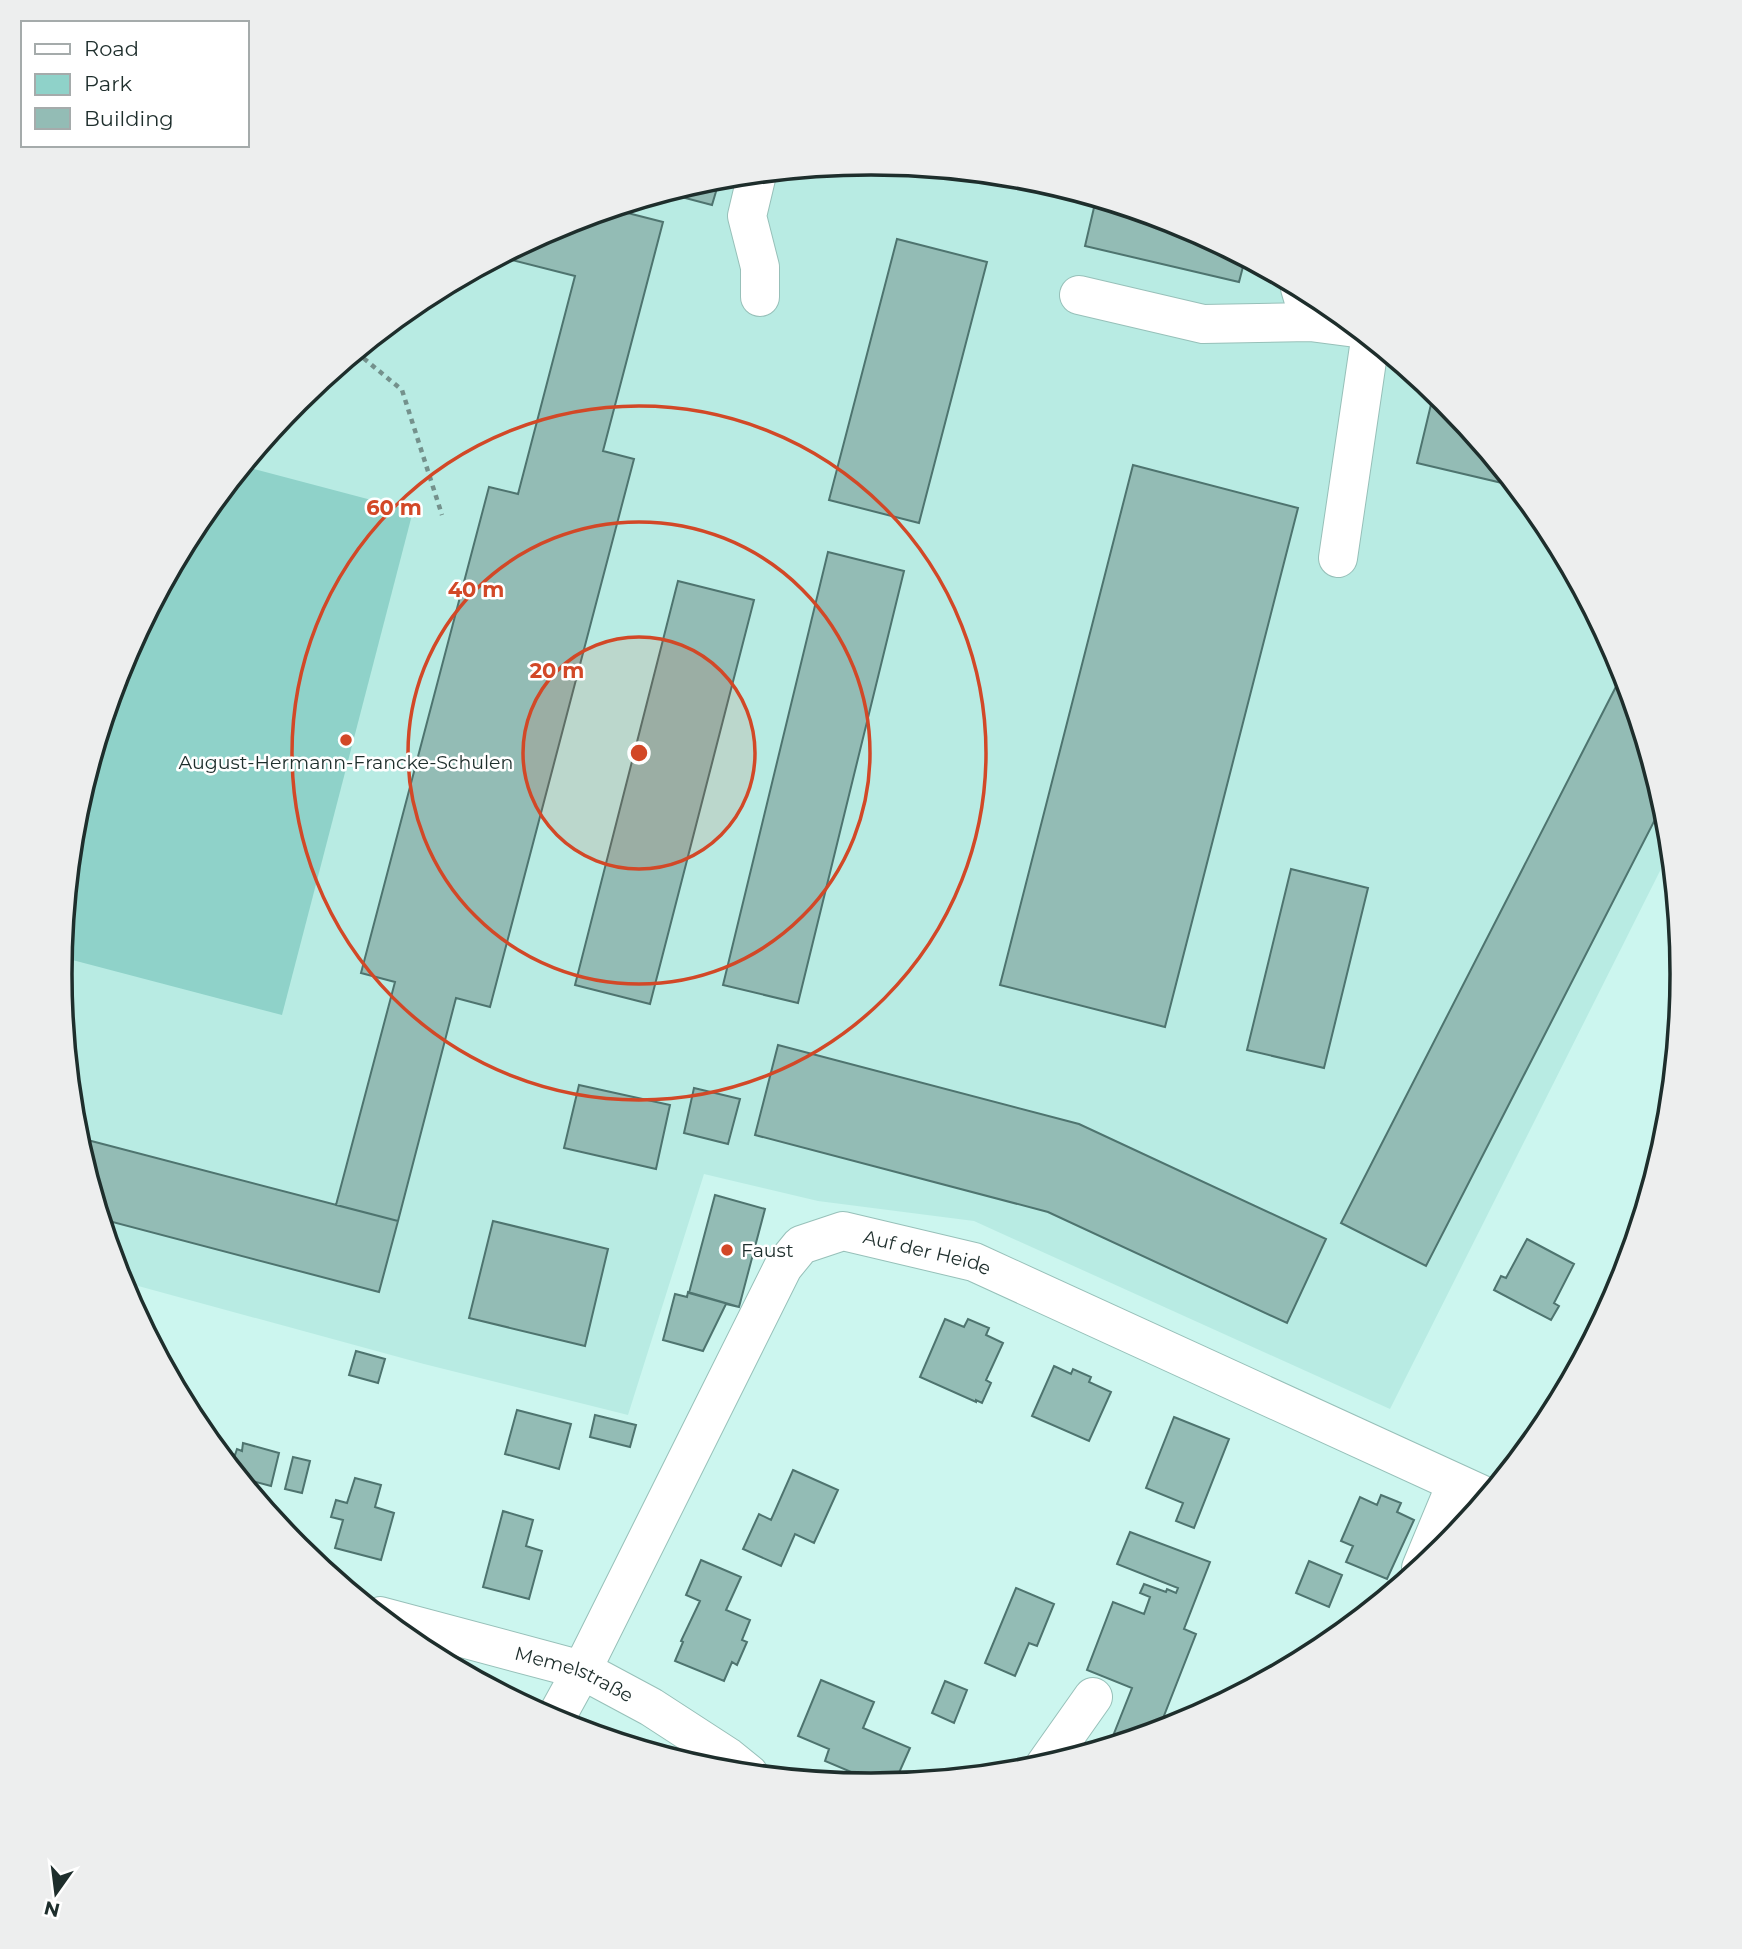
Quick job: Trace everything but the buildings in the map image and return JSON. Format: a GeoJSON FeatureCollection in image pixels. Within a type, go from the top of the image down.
{"type":"FeatureCollection","features":[{"type":"Feature","properties":{"kind":"street"},"geometry":{"type":"LineString","coordinates":[[755,184],[747,216],[760,267],[760,297]]}},
{"type":"Feature","properties":{"kind":"street"},"geometry":{"type":"LineString","coordinates":[[1079,295],[1203,324],[1305,304]]}},
{"type":"Feature","properties":{"kind":"street"},"geometry":{"type":"LineString","coordinates":[[1338,558],[1369,349]]}},
{"type":"Feature","properties":{"kind":"street","name":"Auf der Heide"},"geometry":{"type":"LineString","coordinates":[[560,1711],[783,1267],[801,1245],[843,1231],[974,1262],[1471,1491]]}},
{"type":"Feature","properties":{"kind":"street"},"geometry":{"type":"LineString","coordinates":[[1447,1528],[1471,1491]]}},
{"type":"Feature","properties":{"kind":"street","name":"Memelstraße"},"geometry":{"type":"LineString","coordinates":[[403,1622],[582,1670],[651,1707],[732,1761]]}},
{"type":"Feature","properties":{"kind":"street"},"geometry":{"type":"LineString","coordinates":[[1055,1752],[1093,1697]]}},
{"type":"Feature","properties":{"kind":"path"},"geometry":{"type":"LineString","coordinates":[[363,358],[402,390],[442,515]]}},
{"type":"Feature","properties":{"kind":"shaded area"},"geometry":{"type":"Polygon","coordinates":[[[871,175],[923,177],[975,182],[1078,202],[1177,236],[1224,258],[1271,282],[1358,340],[1436,409],[1472,448],[1536,530],[1588,621],[1628,718],[1655,819],[1662,866],[1390,1409],[974,1221],[818,1201],[704,1174],[628,1415],[424,1364],[135,1285],[114,1231],[99,1181],[87,1130],[73,1027],[73,922],[87,819],[114,718],[133,669],[154,621],[206,530],[270,448],[306,409],[344,374],[384,340],[471,282],[565,236],[614,218],[664,202],[767,182],[871,175]]]}},
{"type":"Feature","properties":{"kind":"green space"},"geometry":{"type":"Polygon","coordinates":[[[253,469],[413,511],[282,1015],[72,960],[73,922],[87,819],[114,718],[154,621],[179,575],[206,530],[253,469]]]}},
{"type":"Feature","properties":{"kind":"place","name":"August-Hermann-Francke-Schulen"},"geometry":{"type":"Point","coordinates":[346,740]}},
{"type":"Feature","properties":{"kind":"place","name":"Faust"},"geometry":{"type":"Point","coordinates":[727,1250]}}]}
